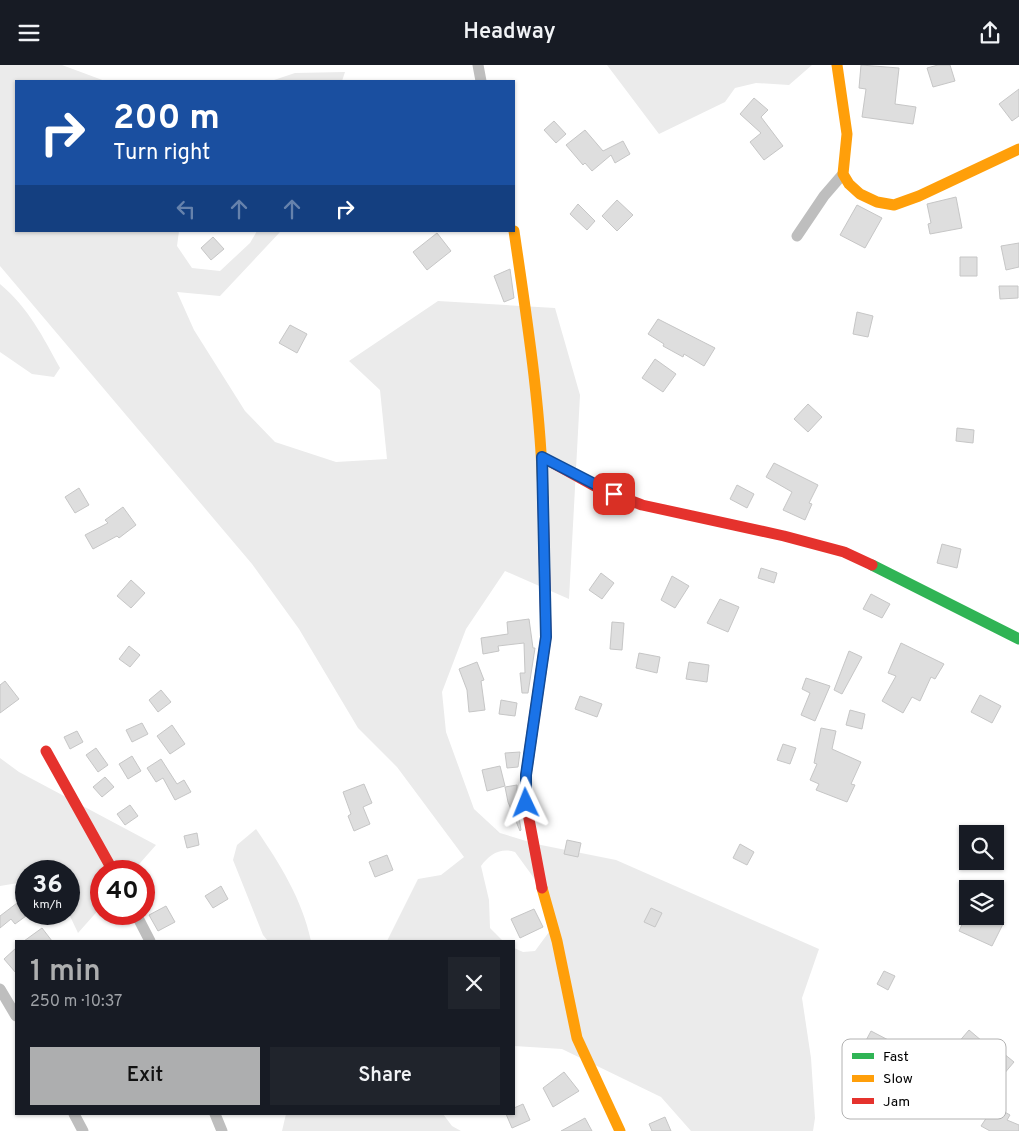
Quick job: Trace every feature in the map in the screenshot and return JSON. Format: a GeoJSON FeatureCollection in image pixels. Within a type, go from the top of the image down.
{"type":"FeatureCollection","features":[{"type":"Feature","properties":{"kind":"street"},"geometry":{"type":"LineString","coordinates":[[478,65],[482,80]]}},
{"type":"Feature","properties":{"kind":"street"},"geometry":{"type":"LineString","coordinates":[[797,236],[824,195],[843,174],[847,134],[836,65]]}},
{"type":"Feature","properties":{"kind":"street"},"geometry":{"type":"LineString","coordinates":[[843,174],[849,184],[860,195],[877,202],[894,205],[919,197],[1019,149]]}},
{"type":"Feature","properties":{"kind":"street"},"geometry":{"type":"LineString","coordinates":[[514,232],[532,363],[542,457],[546,637],[526,775],[526,803],[537,868],[558,941],[577,1038],[620,1131]]}},
{"type":"Feature","properties":{"kind":"street"},"geometry":{"type":"LineString","coordinates":[[542,457],[600,489],[642,505],[784,536],[844,552],[906,580],[956,609],[1019,639]]}},
{"type":"Feature","properties":{"kind":"street"},"geometry":{"type":"LineString","coordinates":[[46,751],[107,860]]}},
{"type":"Feature","properties":{"kind":"street"},"geometry":{"type":"LineString","coordinates":[[142,925],[149,940]]}},
{"type":"Feature","properties":{"kind":"street"},"geometry":{"type":"LineString","coordinates":[[0,989],[15,1014]]}},
{"type":"Feature","properties":{"kind":"street"},"geometry":{"type":"LineString","coordinates":[[75,1115],[83,1131]]}},
{"type":"Feature","properties":{"kind":"street"},"geometry":{"type":"LineString","coordinates":[[215,1115],[222,1131]]}},
{"type":"Feature","properties":{"kind":"shaded area"},"geometry":{"type":"Polygon","coordinates":[[[0,65],[62,65],[102,80],[15,80],[15,232],[179,232],[177,246],[192,268],[220,271],[250,243],[256,232],[280,232],[220,296],[177,292],[194,330],[245,411],[275,442],[336,462],[387,459],[380,390],[349,361],[438,301],[555,308],[580,395],[569,599],[505,571],[466,629],[442,692],[446,732],[474,809],[500,833],[536,844],[616,860],[819,949],[802,998],[811,1058],[815,1118],[813,1131],[691,1131],[661,1097],[562,1049],[515,1046],[515,948],[523,952],[535,951],[549,932],[547,896],[515,852],[500,851],[495,853],[481,866],[489,900],[490,928],[502,940],[388,940],[418,879],[441,875],[464,857],[397,767],[358,728],[299,629],[252,564],[0,266],[0,65]]]}},
{"type":"Feature","properties":{"kind":"shaded area"},"geometry":{"type":"Polygon","coordinates":[[[607,65],[812,65],[789,85],[756,83],[735,88],[725,102],[659,134],[607,65]]]}},
{"type":"Feature","properties":{"kind":"shaded area"},"geometry":{"type":"Polygon","coordinates":[[[345,72],[342,80],[274,80],[295,73],[345,72]]]}},
{"type":"Feature","properties":{"kind":"shaded area"},"geometry":{"type":"Polygon","coordinates":[[[0,284],[19,302],[41,334],[60,368],[54,377],[32,374],[0,352],[0,284]]]}},
{"type":"Feature","properties":{"kind":"shaded area"},"geometry":{"type":"Polygon","coordinates":[[[0,758],[19,772],[156,845],[143,860],[90,860],[90,919],[78,933],[74,925],[80,925],[80,860],[15,860],[15,884],[0,886],[0,758]]]}},
{"type":"Feature","properties":{"kind":"shaded area"},"geometry":{"type":"Polygon","coordinates":[[[256,829],[296,896],[311,940],[267,940],[263,935],[233,860],[237,845],[256,829]]]}},
{"type":"Feature","properties":{"kind":"shaded area"},"geometry":{"type":"Polygon","coordinates":[[[286,1115],[444,1115],[452,1126],[461,1131],[282,1131],[286,1115]]]}},
{"type":"Feature","properties":{"kind":"building"},"geometry":{"type":"Polygon","coordinates":[[[861,65],[899,68],[895,104],[916,107],[913,124],[862,117],[866,89],[859,88],[861,65]]]}},
{"type":"Feature","properties":{"kind":"building"},"geometry":{"type":"Polygon","coordinates":[[[938,65],[950,65],[955,81],[933,87],[927,68],[938,65]]]}},
{"type":"Feature","properties":{"kind":"building"},"geometry":{"type":"Polygon","coordinates":[[[1019,89],[1019,116],[1012,121],[999,104],[1019,89]]]}},
{"type":"Feature","properties":{"kind":"building"},"geometry":{"type":"Polygon","coordinates":[[[754,98],[768,110],[761,117],[783,146],[764,160],[750,142],[761,133],[740,114],[754,98]]]}},
{"type":"Feature","properties":{"kind":"building"},"geometry":{"type":"Polygon","coordinates":[[[554,121],[566,134],[556,143],[544,130],[554,121]]]}},
{"type":"Feature","properties":{"kind":"building"},"geometry":{"type":"Polygon","coordinates":[[[585,130],[603,151],[623,141],[630,154],[615,163],[611,155],[592,171],[585,163],[583,165],[566,145],[585,130]]]}},
{"type":"Feature","properties":{"kind":"building"},"geometry":{"type":"Polygon","coordinates":[[[956,197],[962,228],[930,234],[928,224],[931,223],[927,204],[956,197]]]}},
{"type":"Feature","properties":{"kind":"building"},"geometry":{"type":"Polygon","coordinates":[[[617,200],[633,215],[617,231],[602,216],[617,200]]]}},
{"type":"Feature","properties":{"kind":"building"},"geometry":{"type":"Polygon","coordinates":[[[578,204],[595,221],[587,230],[570,214],[578,204]]]}},
{"type":"Feature","properties":{"kind":"building"},"geometry":{"type":"Polygon","coordinates":[[[857,205],[882,218],[865,248],[840,235],[857,205]]]}},
{"type":"Feature","properties":{"kind":"building"},"geometry":{"type":"Polygon","coordinates":[[[437,233],[451,251],[427,270],[413,252],[437,233]]]}},
{"type":"Feature","properties":{"kind":"building"},"geometry":{"type":"Polygon","coordinates":[[[213,237],[224,249],[211,260],[201,248],[213,237]]]}},
{"type":"Feature","properties":{"kind":"building"},"geometry":{"type":"Polygon","coordinates":[[[1019,243],[1019,267],[1006,270],[1001,246],[1019,243]]]}},
{"type":"Feature","properties":{"kind":"building"},"geometry":{"type":"Polygon","coordinates":[[[960,257],[977,257],[977,276],[960,276],[960,257]]]}},
{"type":"Feature","properties":{"kind":"building"},"geometry":{"type":"Polygon","coordinates":[[[510,269],[514,298],[504,302],[494,276],[510,269]]]}},
{"type":"Feature","properties":{"kind":"building"},"geometry":{"type":"Polygon","coordinates":[[[999,286],[1018,286],[1018,298],[1000,299],[999,286]]]}},
{"type":"Feature","properties":{"kind":"building"},"geometry":{"type":"Polygon","coordinates":[[[857,312],[873,316],[868,337],[853,334],[857,312]]]}},
{"type":"Feature","properties":{"kind":"building"},"geometry":{"type":"Polygon","coordinates":[[[658,319],[715,348],[704,366],[684,354],[683,357],[663,346],[664,344],[648,334],[658,319]]]}},
{"type":"Feature","properties":{"kind":"building"},"geometry":{"type":"Polygon","coordinates":[[[290,325],[307,334],[297,353],[279,343],[290,325]]]}},
{"type":"Feature","properties":{"kind":"building"},"geometry":{"type":"Polygon","coordinates":[[[655,359],[676,374],[663,392],[642,378],[655,359]]]}},
{"type":"Feature","properties":{"kind":"building"},"geometry":{"type":"Polygon","coordinates":[[[808,404],[822,417],[808,432],[794,419],[808,404]]]}},
{"type":"Feature","properties":{"kind":"building"},"geometry":{"type":"Polygon","coordinates":[[[957,428],[974,430],[973,443],[956,441],[957,428]]]}},
{"type":"Feature","properties":{"kind":"building"},"geometry":{"type":"Polygon","coordinates":[[[774,463],[818,485],[809,503],[812,504],[805,520],[783,510],[792,492],[766,477],[774,463]]]}},
{"type":"Feature","properties":{"kind":"building"},"geometry":{"type":"Polygon","coordinates":[[[737,485],[754,494],[747,508],[730,499],[737,485]]]}},
{"type":"Feature","properties":{"kind":"building"},"geometry":{"type":"Polygon","coordinates":[[[79,488],[89,505],[75,513],[65,497],[79,488]]]}},
{"type":"Feature","properties":{"kind":"building"},"geometry":{"type":"Polygon","coordinates":[[[123,507],[136,525],[119,538],[117,536],[93,549],[85,535],[108,523],[105,520],[123,507]]]}},
{"type":"Feature","properties":{"kind":"building"},"geometry":{"type":"Polygon","coordinates":[[[942,544],[961,549],[957,568],[937,563],[942,544]]]}},
{"type":"Feature","properties":{"kind":"building"},"geometry":{"type":"Polygon","coordinates":[[[761,568],[777,573],[774,583],[758,578],[761,568]]]}},
{"type":"Feature","properties":{"kind":"building"},"geometry":{"type":"Polygon","coordinates":[[[601,573],[614,583],[602,599],[589,590],[601,573]]]}},
{"type":"Feature","properties":{"kind":"building"},"geometry":{"type":"Polygon","coordinates":[[[672,576],[689,586],[675,608],[661,600],[672,576]]]}},
{"type":"Feature","properties":{"kind":"building"},"geometry":{"type":"Polygon","coordinates":[[[131,580],[145,593],[131,608],[117,596],[131,580]]]}},
{"type":"Feature","properties":{"kind":"building"},"geometry":{"type":"Polygon","coordinates":[[[871,594],[890,604],[882,618],[863,609],[871,594]]]}},
{"type":"Feature","properties":{"kind":"building"},"geometry":{"type":"Polygon","coordinates":[[[720,599],[739,607],[728,632],[707,623],[720,599]]]}},
{"type":"Feature","properties":{"kind":"building"},"geometry":{"type":"Polygon","coordinates":[[[529,619],[533,648],[535,648],[528,693],[522,693],[520,673],[525,673],[524,643],[498,646],[499,651],[483,654],[481,638],[508,634],[507,622],[529,619]]]}},
{"type":"Feature","properties":{"kind":"building"},"geometry":{"type":"Polygon","coordinates":[[[612,622],[624,623],[622,650],[610,649],[612,622]]]}},
{"type":"Feature","properties":{"kind":"building"},"geometry":{"type":"Polygon","coordinates":[[[901,643],[944,664],[935,679],[931,677],[920,701],[912,697],[903,713],[882,701],[896,676],[888,673],[901,643]]]}},
{"type":"Feature","properties":{"kind":"building"},"geometry":{"type":"Polygon","coordinates":[[[129,646],[140,655],[130,667],[119,659],[129,646]]]}},
{"type":"Feature","properties":{"kind":"building"},"geometry":{"type":"Polygon","coordinates":[[[849,651],[862,657],[842,694],[834,690],[849,651]]]}},
{"type":"Feature","properties":{"kind":"building"},"geometry":{"type":"Polygon","coordinates":[[[639,653],[660,657],[657,673],[636,668],[639,653]]]}},
{"type":"Feature","properties":{"kind":"building"},"geometry":{"type":"Polygon","coordinates":[[[477,662],[484,680],[481,681],[485,710],[469,712],[467,690],[459,669],[477,662]]]}},
{"type":"Feature","properties":{"kind":"building"},"geometry":{"type":"Polygon","coordinates":[[[689,662],[709,665],[707,682],[686,679],[689,662]]]}},
{"type":"Feature","properties":{"kind":"building"},"geometry":{"type":"Polygon","coordinates":[[[806,678],[830,686],[815,721],[801,715],[810,693],[802,689],[806,678]]]}},
{"type":"Feature","properties":{"kind":"building"},"geometry":{"type":"Polygon","coordinates":[[[5,681],[19,699],[0,713],[0,685],[5,681]]]}},
{"type":"Feature","properties":{"kind":"building"},"geometry":{"type":"Polygon","coordinates":[[[161,690],[171,702],[158,712],[149,700],[161,690]]]}},
{"type":"Feature","properties":{"kind":"building"},"geometry":{"type":"Polygon","coordinates":[[[980,695],[1001,706],[992,723],[971,712],[980,695]]]}},
{"type":"Feature","properties":{"kind":"building"},"geometry":{"type":"Polygon","coordinates":[[[580,696],[602,704],[597,717],[575,709],[580,696]]]}},
{"type":"Feature","properties":{"kind":"building"},"geometry":{"type":"Polygon","coordinates":[[[501,700],[517,703],[515,716],[499,714],[501,700]]]}},
{"type":"Feature","properties":{"kind":"building"},"geometry":{"type":"Polygon","coordinates":[[[850,710],[865,714],[862,729],[846,725],[850,710]]]}},
{"type":"Feature","properties":{"kind":"building"},"geometry":{"type":"Polygon","coordinates":[[[142,723],[148,734],[132,742],[126,730],[142,723]]]}},
{"type":"Feature","properties":{"kind":"building"},"geometry":{"type":"Polygon","coordinates":[[[172,725],[185,744],[170,754],[157,736],[172,725]]]}},
{"type":"Feature","properties":{"kind":"building"},"geometry":{"type":"Polygon","coordinates":[[[821,728],[836,731],[832,749],[861,762],[851,784],[855,785],[847,802],[816,790],[819,784],[810,780],[817,764],[814,763],[821,728]]]}},
{"type":"Feature","properties":{"kind":"building"},"geometry":{"type":"Polygon","coordinates":[[[77,731],[83,742],[70,749],[64,737],[77,731]]]}},
{"type":"Feature","properties":{"kind":"building"},"geometry":{"type":"Polygon","coordinates":[[[783,744],[796,748],[790,764],[777,760],[783,744]]]}},
{"type":"Feature","properties":{"kind":"building"},"geometry":{"type":"Polygon","coordinates":[[[96,748],[108,765],[98,772],[86,755],[96,748]]]}},
{"type":"Feature","properties":{"kind":"building"},"geometry":{"type":"Polygon","coordinates":[[[520,752],[518,767],[507,768],[505,753],[520,752]]]}},
{"type":"Feature","properties":{"kind":"building"},"geometry":{"type":"Polygon","coordinates":[[[132,756],[141,771],[128,779],[119,764],[132,756]]]}},
{"type":"Feature","properties":{"kind":"building"},"geometry":{"type":"Polygon","coordinates":[[[161,759],[177,784],[184,780],[191,792],[175,800],[163,778],[156,782],[147,768],[161,759]]]}},
{"type":"Feature","properties":{"kind":"building"},"geometry":{"type":"Polygon","coordinates":[[[500,766],[505,786],[487,791],[482,770],[500,766]]]}},
{"type":"Feature","properties":{"kind":"building"},"geometry":{"type":"Polygon","coordinates":[[[105,777],[114,787],[102,797],[93,787],[105,777]]]}},
{"type":"Feature","properties":{"kind":"building"},"geometry":{"type":"Polygon","coordinates":[[[364,784],[372,803],[363,807],[370,824],[354,831],[348,816],[351,814],[343,792],[364,784]]]}},
{"type":"Feature","properties":{"kind":"building"},"geometry":{"type":"Polygon","coordinates":[[[517,785],[520,831],[508,802],[505,787],[517,785]]]}},
{"type":"Feature","properties":{"kind":"building"},"geometry":{"type":"Polygon","coordinates":[[[130,805],[138,816],[125,825],[117,814],[130,805]]]}},
{"type":"Feature","properties":{"kind":"building"},"geometry":{"type":"Polygon","coordinates":[[[197,833],[199,845],[187,848],[184,836],[197,833]]]}},
{"type":"Feature","properties":{"kind":"building"},"geometry":{"type":"Polygon","coordinates":[[[567,840],[581,843],[578,857],[564,854],[567,840]]]}},
{"type":"Feature","properties":{"kind":"building"},"geometry":{"type":"Polygon","coordinates":[[[740,844],[754,852],[747,865],[733,858],[740,844]]]}},
{"type":"Feature","properties":{"kind":"building"},"geometry":{"type":"Polygon","coordinates":[[[387,855],[393,870],[375,877],[369,862],[387,855]]]}},
{"type":"Feature","properties":{"kind":"building"},"geometry":{"type":"Polygon","coordinates":[[[221,886],[228,899],[213,908],[205,896],[221,886]]]}},
{"type":"Feature","properties":{"kind":"building"},"geometry":{"type":"Polygon","coordinates":[[[15,905],[15,924],[11,919],[0,928],[0,916],[15,905]]]}},
{"type":"Feature","properties":{"kind":"building"},"geometry":{"type":"Polygon","coordinates":[[[166,906],[175,922],[158,931],[155,925],[155,912],[166,906]]]}},
{"type":"Feature","properties":{"kind":"building"},"geometry":{"type":"Polygon","coordinates":[[[651,908],[662,913],[655,927],[644,922],[651,908]]]}},
{"type":"Feature","properties":{"kind":"building"},"geometry":{"type":"Polygon","coordinates":[[[534,909],[543,927],[520,938],[511,919],[534,909]]]}},
{"type":"Feature","properties":{"kind":"building"},"geometry":{"type":"Polygon","coordinates":[[[962,925],[1002,925],[992,946],[959,931],[962,925]]]}},
{"type":"Feature","properties":{"kind":"building"},"geometry":{"type":"Polygon","coordinates":[[[42,928],[51,940],[25,940],[42,928]]]}},
{"type":"Feature","properties":{"kind":"building"},"geometry":{"type":"Polygon","coordinates":[[[15,949],[15,972],[4,959],[15,949]]]}},
{"type":"Feature","properties":{"kind":"building"},"geometry":{"type":"Polygon","coordinates":[[[884,971],[895,976],[888,990],[877,984],[884,971]]]}},
{"type":"Feature","properties":{"kind":"building"},"geometry":{"type":"Polygon","coordinates":[[[969,1030],[980,1039],[961,1039],[969,1030]]]}},
{"type":"Feature","properties":{"kind":"building"},"geometry":{"type":"Polygon","coordinates":[[[871,1031],[886,1039],[867,1039],[871,1031]]]}},
{"type":"Feature","properties":{"kind":"building"},"geometry":{"type":"Polygon","coordinates":[[[1006,1055],[1014,1062],[1006,1071],[1006,1055]]]}},
{"type":"Feature","properties":{"kind":"building"},"geometry":{"type":"Polygon","coordinates":[[[564,1072],[579,1091],[553,1107],[543,1088],[564,1072]]]}},
{"type":"Feature","properties":{"kind":"building"},"geometry":{"type":"Polygon","coordinates":[[[523,1104],[530,1120],[512,1128],[506,1115],[515,1115],[515,1108],[523,1104]]]}},
{"type":"Feature","properties":{"kind":"building"},"geometry":{"type":"Polygon","coordinates":[[[1006,1113],[1010,1115],[1007,1120],[1019,1125],[1019,1131],[990,1131],[981,1126],[986,1119],[1006,1119],[1006,1113]]]}},
{"type":"Feature","properties":{"kind":"building"},"geometry":{"type":"Polygon","coordinates":[[[665,1117],[671,1131],[652,1131],[649,1124],[665,1117]]]}},
{"type":"Feature","properties":{"kind":"building"},"geometry":{"type":"Polygon","coordinates":[[[585,1118],[592,1131],[561,1131],[585,1118]]]}},
{"type":"Feature","properties":{"kind":"traffic: fast"},"geometry":{"type":"LineString","coordinates":[[872,565],[1019,639]]}},
{"type":"Feature","properties":{"kind":"traffic: slow"},"geometry":{"type":"LineString","coordinates":[[837,65],[847,134],[843,174],[849,184],[860,194],[877,202],[894,205],[919,196],[1019,149]]}},
{"type":"Feature","properties":{"kind":"traffic: slow"},"geometry":{"type":"LineString","coordinates":[[514,232],[536,397],[543,498]]}},
{"type":"Feature","properties":{"kind":"traffic: slow"},"geometry":{"type":"LineString","coordinates":[[542,888],[557,941],[577,1038],[620,1131]]}},
{"type":"Feature","properties":{"kind":"traffic: jam"},"geometry":{"type":"LineString","coordinates":[[542,457],[600,489],[642,505],[784,536],[844,552],[872,565]]}},
{"type":"Feature","properties":{"kind":"traffic: jam"},"geometry":{"type":"LineString","coordinates":[[542,888],[526,803],[526,775],[546,637],[543,498]]}},
{"type":"Feature","properties":{"kind":"traffic: jam"},"geometry":{"type":"LineString","coordinates":[[46,751],[107,860]]}},
{"type":"Feature","properties":{"kind":"route"},"geometry":{"type":"LineString","coordinates":[[526,803],[526,775],[546,637],[542,457],[600,489],[614,494]]}}]}
